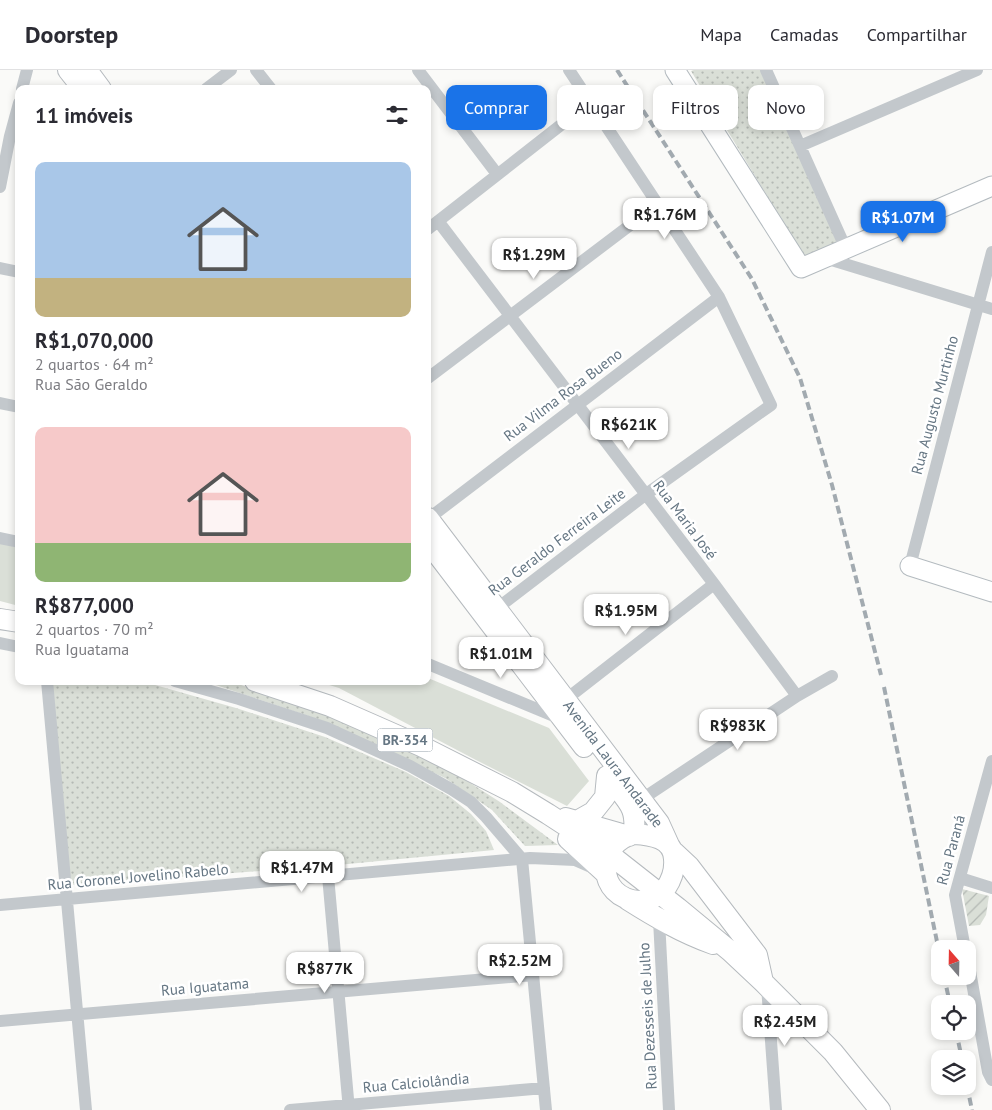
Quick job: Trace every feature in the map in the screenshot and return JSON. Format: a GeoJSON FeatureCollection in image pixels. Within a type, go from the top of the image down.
{"type":"FeatureCollection","features":[{"type":"Feature","properties":{"kind":"main road"},"geometry":{"type":"LineString","coordinates":[[68,70],[80,85]]}},
{"type":"Feature","properties":{"kind":"main road"},"geometry":{"type":"LineString","coordinates":[[87,70],[98,85]]}},
{"type":"Feature","properties":{"kind":"main road","name":"Avenida Laura Andarade"},"geometry":{"type":"LineString","coordinates":[[431,524],[490,613],[561,710],[636,803],[660,823],[672,848]]}},
{"type":"Feature","properties":{"kind":"main road"},"geometry":{"type":"LineString","coordinates":[[431,545],[490,613]]}},
{"type":"Feature","properties":{"kind":"main road"},"geometry":{"type":"LineString","coordinates":[[0,618],[15,621]]}},
{"type":"Feature","properties":{"kind":"main road","name":"BR-354"},"geometry":{"type":"LineString","coordinates":[[267,685],[330,706],[421,746],[512,792],[548,814],[607,863],[661,894],[730,951],[833,1052],[880,1110]]}},
{"type":"Feature","properties":{"kind":"main road"},"geometry":{"type":"LineString","coordinates":[[561,710],[607,776],[636,803],[631,835],[617,842],[607,863],[609,884],[617,894],[659,920],[691,936],[730,951]]}},
{"type":"Feature","properties":{"kind":"main road"},"geometry":{"type":"LineString","coordinates":[[577,821],[594,812],[605,798],[607,776]]}},
{"type":"Feature","properties":{"kind":"main road"},"geometry":{"type":"LineString","coordinates":[[548,814],[631,835],[646,835],[658,838],[672,848],[756,955],[765,984]]}},
{"type":"Feature","properties":{"kind":"main road"},"geometry":{"type":"LineString","coordinates":[[628,900],[645,901],[661,894],[670,882],[675,867],[672,848]]}},
{"type":"Feature","properties":{"kind":"street"},"geometry":{"type":"LineString","coordinates":[[23,85],[27,70]]}},
{"type":"Feature","properties":{"kind":"street"},"geometry":{"type":"LineString","coordinates":[[211,85],[231,70]]}},
{"type":"Feature","properties":{"kind":"street"},"geometry":{"type":"LineString","coordinates":[[256,70],[267,85]]}},
{"type":"Feature","properties":{"kind":"street"},"geometry":{"type":"LineString","coordinates":[[418,70],[430,85]]}},
{"type":"Feature","properties":{"kind":"street"},"geometry":{"type":"LineString","coordinates":[[569,70],[578,85]]}},
{"type":"Feature","properties":{"kind":"street"},"geometry":{"type":"LineString","coordinates":[[675,70],[801,268],[992,186]]}},
{"type":"Feature","properties":{"kind":"street"},"geometry":{"type":"LineString","coordinates":[[766,70],[846,249]]}},
{"type":"Feature","properties":{"kind":"street"},"geometry":{"type":"LineString","coordinates":[[800,146],[977,70]]}},
{"type":"Feature","properties":{"kind":"street"},"geometry":{"type":"LineString","coordinates":[[431,87],[498,174]]}},
{"type":"Feature","properties":{"kind":"street"},"geometry":{"type":"LineString","coordinates":[[0,187],[5,135],[15,111]]}},
{"type":"Feature","properties":{"kind":"street"},"geometry":{"type":"LineString","coordinates":[[433,225],[557,128]]}},
{"type":"Feature","properties":{"kind":"street"},"geometry":{"type":"LineString","coordinates":[[607,130],[719,297]]}},
{"type":"Feature","properties":{"kind":"street"},"geometry":{"type":"LineString","coordinates":[[431,376],[658,204]]}},
{"type":"Feature","properties":{"kind":"street","name":"Rua Maria José"},"geometry":{"type":"LineString","coordinates":[[433,225],[510,316],[797,696]]}},
{"type":"Feature","properties":{"kind":"street","name":"Rua Augusto Murtinho"},"geometry":{"type":"LineString","coordinates":[[910,566],[992,252]]}},
{"type":"Feature","properties":{"kind":"street"},"geometry":{"type":"LineString","coordinates":[[825,258],[992,310]]}},
{"type":"Feature","properties":{"kind":"street"},"geometry":{"type":"LineString","coordinates":[[0,268],[15,271]]}},
{"type":"Feature","properties":{"kind":"street","name":"Rua Vilma Rosa Bueno"},"geometry":{"type":"LineString","coordinates":[[431,517],[719,297]]}},
{"type":"Feature","properties":{"kind":"street","name":"Rua Geraldo Ferreira Leite"},"geometry":{"type":"LineString","coordinates":[[490,613],[645,495],[771,405],[719,297]]}},
{"type":"Feature","properties":{"kind":"street"},"geometry":{"type":"LineString","coordinates":[[0,403],[15,406]]}},
{"type":"Feature","properties":{"kind":"street"},"geometry":{"type":"LineString","coordinates":[[0,538],[15,541]]}},
{"type":"Feature","properties":{"kind":"street"},"geometry":{"type":"LineString","coordinates":[[910,566],[992,592]]}},
{"type":"Feature","properties":{"kind":"street"},"geometry":{"type":"LineString","coordinates":[[431,665],[561,710],[714,584]]}},
{"type":"Feature","properties":{"kind":"street"},"geometry":{"type":"LineString","coordinates":[[0,643],[15,645]]}},
{"type":"Feature","properties":{"kind":"street"},"geometry":{"type":"LineString","coordinates":[[636,803],[797,696],[832,676]]}},
{"type":"Feature","properties":{"kind":"street"},"geometry":{"type":"LineString","coordinates":[[47,685],[86,1110]]}},
{"type":"Feature","properties":{"kind":"street"},"geometry":{"type":"LineString","coordinates":[[190,685],[328,728],[410,766],[471,802],[522,859],[546,1110]]}},
{"type":"Feature","properties":{"kind":"street","name":"Rua Paraná"},"geometry":{"type":"LineString","coordinates":[[963,940],[955,895],[992,761]]}},
{"type":"Feature","properties":{"kind":"street","name":"Rua Coronel Jovelino Rabelo"},"geometry":{"type":"LineString","coordinates":[[0,905],[522,859],[607,863]]}},
{"type":"Feature","properties":{"kind":"street"},"geometry":{"type":"LineString","coordinates":[[328,876],[349,1108]]}},
{"type":"Feature","properties":{"kind":"street"},"geometry":{"type":"LineString","coordinates":[[960,878],[992,888]]}},
{"type":"Feature","properties":{"kind":"street","name":"Rua Dezesseis de Julho"},"geometry":{"type":"LineString","coordinates":[[659,920],[669,1110]]}},
{"type":"Feature","properties":{"kind":"street","name":"Rua Iguatama"},"geometry":{"type":"LineString","coordinates":[[0,1021],[533,975]]}},
{"type":"Feature","properties":{"kind":"street"},"geometry":{"type":"LineString","coordinates":[[765,984],[776,1110]]}},
{"type":"Feature","properties":{"kind":"street"},"geometry":{"type":"LineString","coordinates":[[972,985],[988,1072],[992,1080]]}},
{"type":"Feature","properties":{"kind":"street","name":"Rua Calciolândia"},"geometry":{"type":"LineString","coordinates":[[290,1110],[349,1108],[544,1088]]}},
{"type":"Feature","properties":{"kind":"shaded area"},"geometry":{"type":"Polygon","coordinates":[[[762,70],[769,85],[748,85],[748,130],[789,130],[841,244],[805,258],[727,130],[738,130],[738,85],[700,85],[691,71],[762,70]]]}},
{"type":"Feature","properties":{"kind":"shaded area"},"geometry":{"type":"Polygon","coordinates":[[[0,543],[15,547],[15,605],[0,601],[0,543]]]}},
{"type":"Feature","properties":{"kind":"shaded area"},"geometry":{"type":"Polygon","coordinates":[[[431,679],[549,728],[589,781],[567,806],[339,688],[329,685],[431,685],[431,679]]]}},
{"type":"Feature","properties":{"kind":"shaded area"},"geometry":{"type":"Polygon","coordinates":[[[52,685],[155,685],[236,708],[325,737],[406,772],[449,796],[471,814],[486,831],[494,850],[327,866],[71,885],[52,685]]]}},
{"type":"Feature","properties":{"kind":"shaded area"},"geometry":{"type":"Polygon","coordinates":[[[216,685],[241,685],[326,713],[450,770],[500,802],[558,845],[525,846],[492,810],[445,778],[323,721],[216,685]]]}},
{"type":"Feature","properties":{"kind":"shaded area"},"geometry":{"type":"Polygon","coordinates":[[[962,889],[989,896],[986,915],[980,925],[969,926],[962,889]]]}},
{"type":"Feature","properties":{"kind":"railway"},"geometry":{"type":"LineString","coordinates":[[617,70],[752,279],[800,378],[832,485],[881,675]]}},
{"type":"Feature","properties":{"kind":"railway"},"geometry":{"type":"LineString","coordinates":[[884,687],[937,940]]}},
{"type":"Feature","properties":{"kind":"railway"},"geometry":{"type":"LineString","coordinates":[[946,985],[948,995]]}},
{"type":"Feature","properties":{"kind":"railway"},"geometry":{"type":"LineString","coordinates":[[958,1040],[960,1050]]}},
{"type":"Feature","properties":{"kind":"railway"},"geometry":{"type":"LineString","coordinates":[[969,1095],[972,1110]]}}]}
